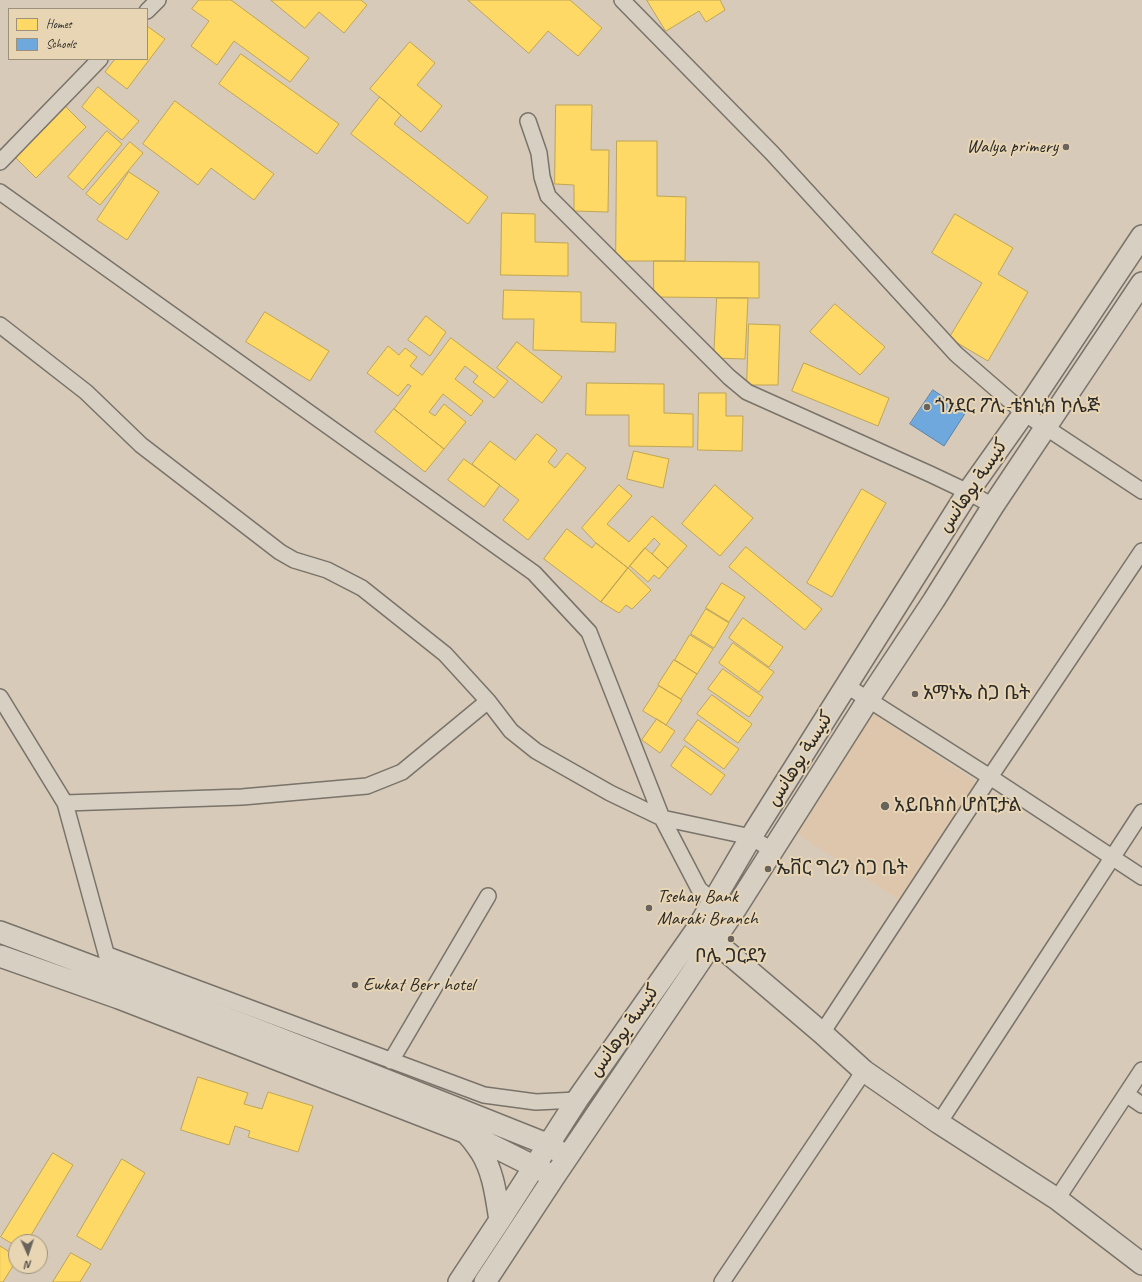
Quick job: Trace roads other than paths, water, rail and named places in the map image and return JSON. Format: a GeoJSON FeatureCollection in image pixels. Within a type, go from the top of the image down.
{"type":"FeatureCollection","features":[{"type":"Feature","properties":{"kind":"street"},"geometry":{"type":"LineString","coordinates":[[148,10],[158,0]]}},
{"type":"Feature","properties":{"kind":"street"},"geometry":{"type":"LineString","coordinates":[[622,0],[772,153],[956,354],[1024,413],[1142,491]]}},
{"type":"Feature","properties":{"kind":"street"},"geometry":{"type":"LineString","coordinates":[[0,162],[99,60]]}},
{"type":"Feature","properties":{"kind":"street"},"geometry":{"type":"LineString","coordinates":[[528,121],[539,154],[542,177],[548,196],[729,377],[746,392],[968,492],[993,506]]}},
{"type":"Feature","properties":{"kind":"street"},"geometry":{"type":"LineString","coordinates":[[0,192],[534,573],[589,632],[662,818],[699,889],[713,901],[734,912]]}},
{"type":"Feature","properties":{"kind":"street","name":"كنيسة يوهانس"},"geometry":{"type":"LineString","coordinates":[[459,1282],[578,1100],[697,929],[752,838],[968,492],[1024,413],[1142,236]]}},
{"type":"Feature","properties":{"kind":"street"},"geometry":{"type":"LineString","coordinates":[[485,1282],[554,1177],[734,912],[993,506],[1142,282]]}},
{"type":"Feature","properties":{"kind":"street"},"geometry":{"type":"LineString","coordinates":[[0,325],[86,392],[141,445],[280,552],[294,560],[327,570],[362,588],[445,654],[488,700],[511,731],[536,751],[610,794],[662,818],[752,838],[772,851]]}},
{"type":"Feature","properties":{"kind":"street"},"geometry":{"type":"LineString","coordinates":[[822,1033],[990,777],[1142,551]]}},
{"type":"Feature","properties":{"kind":"street"},"geometry":{"type":"LineString","coordinates":[[910,585],[934,600]]}},
{"type":"Feature","properties":{"kind":"street"},"geometry":{"type":"LineString","coordinates":[[847,686],[990,777],[1142,877]]}},
{"type":"Feature","properties":{"kind":"street"},"geometry":{"type":"LineString","coordinates":[[0,698],[65,803],[119,998]]}},
{"type":"Feature","properties":{"kind":"street"},"geometry":{"type":"LineString","coordinates":[[65,803],[242,797],[367,786],[402,772],[488,700]]}},
{"type":"Feature","properties":{"kind":"street"},"geometry":{"type":"LineString","coordinates":[[939,1123],[1142,812]]}},
{"type":"Feature","properties":{"kind":"street"},"geometry":{"type":"LineString","coordinates":[[391,1061],[488,896]]}},
{"type":"Feature","properties":{"kind":"street"},"geometry":{"type":"LineString","coordinates":[[697,929],[714,941],[822,1033],[864,1071],[939,1123],[1057,1199],[1142,1264]]}},
{"type":"Feature","properties":{"kind":"street"},"geometry":{"type":"LineString","coordinates":[[0,932],[109,964],[391,1061],[484,1095],[536,1102],[578,1100]]}},
{"type":"Feature","properties":{"kind":"street"},"geometry":{"type":"LineString","coordinates":[[0,956],[119,998],[467,1132],[554,1177]]}},
{"type":"Feature","properties":{"kind":"street"},"geometry":{"type":"LineString","coordinates":[[109,964],[549,1145],[569,1157]]}},
{"type":"Feature","properties":{"kind":"street"},"geometry":{"type":"LineString","coordinates":[[1057,1199],[1142,1070]]}},
{"type":"Feature","properties":{"kind":"street"},"geometry":{"type":"LineString","coordinates":[[722,1282],[864,1071]]}},
{"type":"Feature","properties":{"kind":"street"},"geometry":{"type":"LineString","coordinates":[[1126,1094],[1142,1105]]}},
{"type":"Feature","properties":{"kind":"street"},"geometry":{"type":"LineString","coordinates":[[467,1132],[481,1152],[487,1164],[495,1186],[500,1220]]}},
{"type":"Feature","properties":{"kind":"place","name":"Walya primery"},"geometry":{"type":"Point","coordinates":[1066,147]}},
{"type":"Feature","properties":{"kind":"place","name":"ጎንደር ፖሊ-ቴክኒክ ኮሌጅ"},"geometry":{"type":"Point","coordinates":[927,407]}},
{"type":"Feature","properties":{"kind":"place","name":"አማኑኤ ስጋ ቤት"},"geometry":{"type":"Point","coordinates":[915,694]}},
{"type":"Feature","properties":{"kind":"place","name":"አይቤክስ ሆስፒታል"},"geometry":{"type":"Point","coordinates":[885,806]}},
{"type":"Feature","properties":{"kind":"place","name":"ኤቨር ግሪን ስጋ ቤት"},"geometry":{"type":"Point","coordinates":[768,869]}},
{"type":"Feature","properties":{"kind":"place","name":"Tsehay Bank Maraki Branch"},"geometry":{"type":"Point","coordinates":[649,908]}},
{"type":"Feature","properties":{"kind":"place","name":"ቦሌ ጋርደን"},"geometry":{"type":"Point","coordinates":[731,939]}},
{"type":"Feature","properties":{"kind":"place","name":"Ewkat Berr hotel"},"geometry":{"type":"Point","coordinates":[355,985]}}]}
